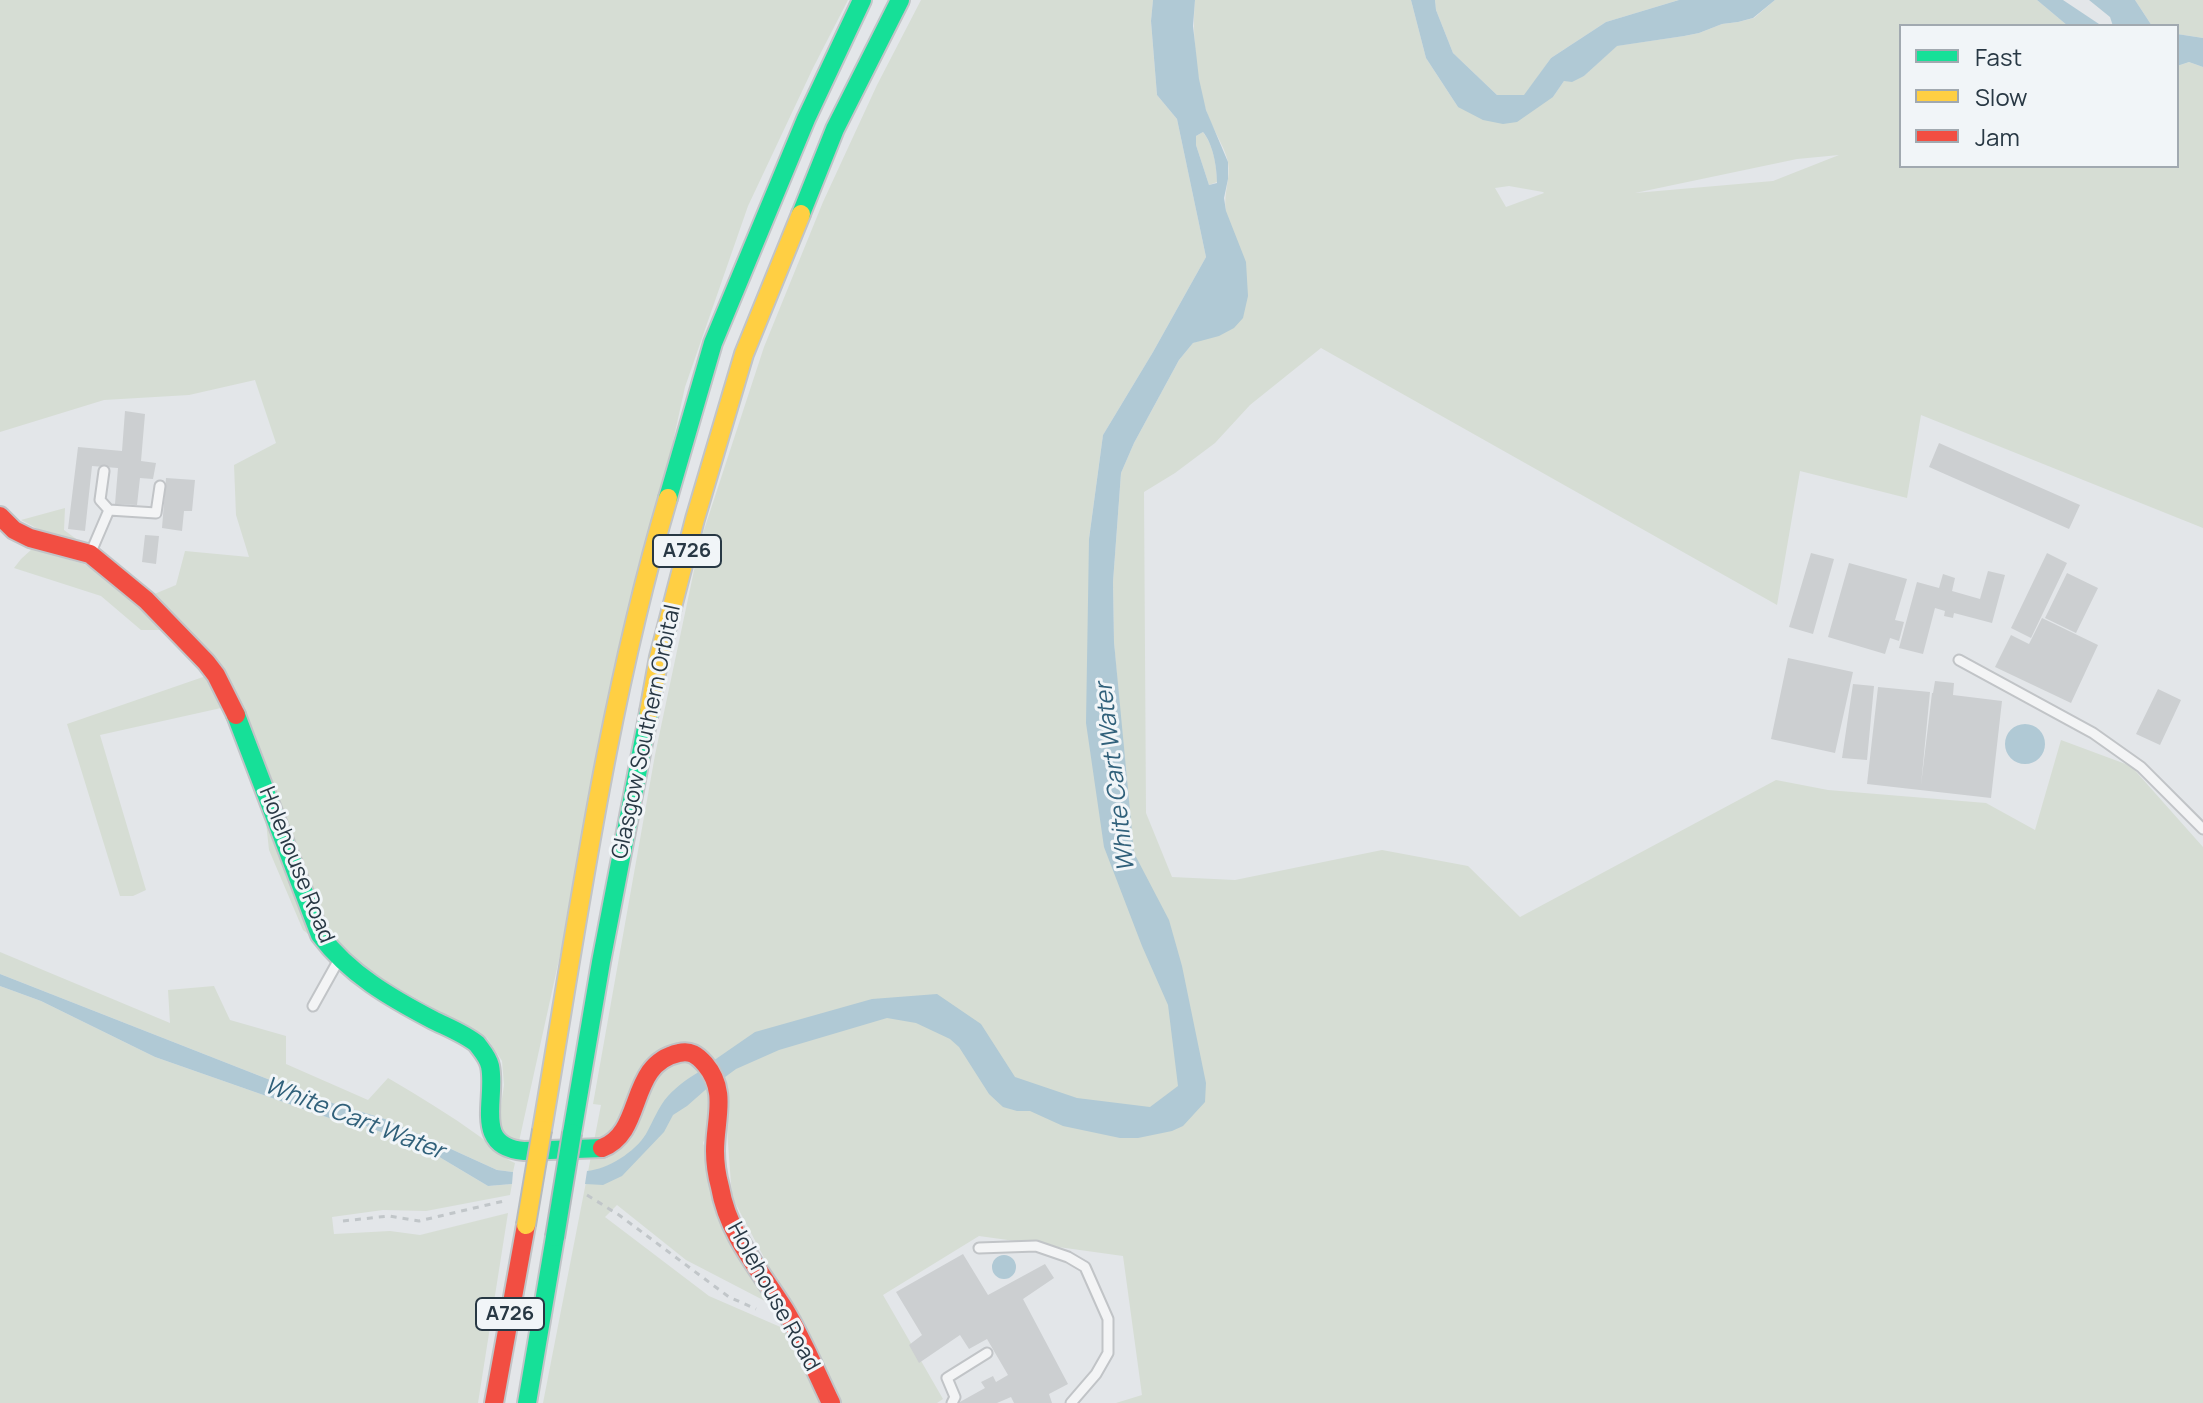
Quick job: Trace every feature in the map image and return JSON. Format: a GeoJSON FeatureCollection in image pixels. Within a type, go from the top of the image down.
{"type":"FeatureCollection","features":[{"type":"Feature","properties":{"kind":"main road","name":"Glasgow Southern Orbital"},"geometry":{"type":"LineString","coordinates":[[494,1403],[600,791],[629,645],[662,517],[713,343],[806,119],[862,0]]}},
{"type":"Feature","properties":{"kind":"main road","name":"Glasgow Southern Orbital"},"geometry":{"type":"LineString","coordinates":[[527,1403],[601,962],[659,657],[695,519],[744,354],[835,129],[900,0]]}},
{"type":"Feature","properties":{"kind":"main road","name":"Holehouse Road"},"geometry":{"type":"LineString","coordinates":[[0,516],[14,530],[30,538],[90,554],[146,600],[206,662],[232,705],[327,947],[339,960],[376,987],[474,1041],[484,1052],[492,1079],[489,1109],[492,1134],[498,1141],[515,1150],[605,1148],[615,1142],[625,1128],[643,1081],[653,1068],[664,1058],[676,1054],[687,1052],[696,1055],[713,1074],[721,1098],[715,1150],[722,1200],[728,1218],[737,1238],[794,1326],[831,1403]]}},
{"type":"Feature","properties":{"kind":"lane"},"geometry":{"type":"LineString","coordinates":[[104,471],[100,500],[109,510],[156,513],[160,486]]}},
{"type":"Feature","properties":{"kind":"lane"},"geometry":{"type":"LineString","coordinates":[[90,554],[109,510]]}},
{"type":"Feature","properties":{"kind":"lane"},"geometry":{"type":"LineString","coordinates":[[1959,660],[2093,733],[2141,767],[2203,829]]}},
{"type":"Feature","properties":{"kind":"lane"},"geometry":{"type":"LineString","coordinates":[[313,1006],[339,960]]}},
{"type":"Feature","properties":{"kind":"lane"},"geometry":{"type":"LineString","coordinates":[[979,1248],[1036,1246],[1068,1257],[1085,1267],[1108,1319],[1108,1353],[1096,1374],[1071,1403]]}},
{"type":"Feature","properties":{"kind":"lane"},"geometry":{"type":"LineString","coordinates":[[952,1403],[955,1397],[947,1378],[987,1353]]}},
{"type":"Feature","properties":{"kind":"shaded area"},"geometry":{"type":"Polygon","coordinates":[[[0,0],[848,0],[748,206],[685,387],[518,1146],[504,1133],[499,1119],[504,1085],[502,1061],[487,1038],[351,962],[335,945],[263,762],[152,595],[176,585],[185,551],[249,557],[236,515],[234,465],[276,443],[255,380],[189,395],[104,400],[0,432],[0,0]]]}},
{"type":"Feature","properties":{"kind":"shaded area"},"geometry":{"type":"Polygon","coordinates":[[[921,0],[1153,0],[1151,21],[1157,95],[1177,119],[1206,257],[1103,435],[1089,539],[1120,713],[1113,582],[1121,473],[1179,360],[1193,343],[1204,339],[1226,211],[1228,162],[1208,117],[1200,85],[1195,41],[1195,0],[1411,0],[1426,58],[1458,107],[1553,97],[1564,81],[1584,76],[1616,46],[1699,33],[1722,24],[1754,18],[1775,0],[2037,0],[2066,24],[1899,24],[1899,168],[2179,168],[2179,65],[2189,62],[2203,67],[2203,528],[1921,415],[1907,498],[1800,471],[1777,605],[1321,348],[1250,405],[1215,443],[1144,492],[1146,813],[1172,877],[1235,880],[1382,850],[1468,866],[1520,917],[1776,780],[1828,790],[1986,803],[2035,830],[2061,740],[2131,766],[2203,847],[2203,1403],[1116,1403],[1142,1395],[1123,1256],[979,1236],[883,1295],[943,1399],[937,1403],[841,1403],[732,1197],[724,1090],[703,1143],[765,1301],[686,1260],[617,1205],[605,1217],[709,1296],[785,1329],[822,1403],[543,1403],[601,1105],[593,1104],[655,755],[700,542],[764,347],[823,202],[877,85],[921,0]],[[1839,155],[1797,159],[1635,193],[1773,181],[1839,155]],[[1509,186],[1495,188],[1506,207],[1543,192],[1509,186]]]}},
{"type":"Feature","properties":{"kind":"shaded area"},"geometry":{"type":"Polygon","coordinates":[[[1435,0],[1679,0],[1606,22],[1551,58],[1525,95],[1497,95],[1453,53],[1435,0]]]}},
{"type":"Feature","properties":{"kind":"shaded area"},"geometry":{"type":"Polygon","coordinates":[[[2135,0],[2203,0],[2203,38],[2179,34],[2179,24],[2151,24],[2135,0]]]}},
{"type":"Feature","properties":{"kind":"shaded area"},"geometry":{"type":"Polygon","coordinates":[[[1203,132],[1212,149],[1216,169],[1217,182],[1209,185],[1196,145],[1196,136],[1203,132]]]}},
{"type":"Feature","properties":{"kind":"shaded area"},"geometry":{"type":"Polygon","coordinates":[[[65,508],[64,530],[79,541],[40,530],[21,520],[65,508]]]}},
{"type":"Feature","properties":{"kind":"shaded area"},"geometry":{"type":"Polygon","coordinates":[[[32,549],[84,564],[124,590],[160,630],[141,630],[101,596],[14,568],[32,549]]]}},
{"type":"Feature","properties":{"kind":"shaded area"},"geometry":{"type":"Polygon","coordinates":[[[206,676],[221,708],[100,735],[146,890],[133,896],[120,896],[67,724],[206,676]]]}},
{"type":"Feature","properties":{"kind":"shaded area"},"geometry":{"type":"Polygon","coordinates":[[[266,822],[314,939],[303,930],[269,850],[266,822]]]}},
{"type":"Feature","properties":{"kind":"shaded area"},"geometry":{"type":"Polygon","coordinates":[[[0,952],[170,1023],[168,990],[214,986],[230,1020],[286,1036],[286,1064],[368,1100],[388,1078],[484,1139],[515,1163],[513,1172],[497,1170],[385,1119],[316,1098],[0,974],[0,952]]]}},
{"type":"Feature","properties":{"kind":"shaded area"},"geometry":{"type":"Polygon","coordinates":[[[0,986],[41,1001],[155,1057],[332,1119],[342,1117],[431,1152],[488,1186],[512,1184],[510,1195],[426,1211],[383,1210],[332,1217],[334,1234],[390,1231],[420,1235],[508,1213],[478,1403],[0,1403],[0,986]]]}},
{"type":"Feature","properties":{"kind":"water","name":"White Cart Water"},"geometry":{"type":"Polygon","coordinates":[[[1153,0],[1195,0],[1193,26],[1199,79],[1206,110],[1228,162],[1224,198],[1246,262],[1248,296],[1243,318],[1234,328],[1193,343],[1179,360],[1134,443],[1121,473],[1113,582],[1114,642],[1134,853],[1169,920],[1182,966],[1206,1083],[1205,1102],[1183,1126],[1138,1138],[1120,1138],[1063,1126],[1030,1111],[1003,1107],[989,1094],[959,1047],[950,1039],[916,1023],[887,1018],[779,1050],[736,1069],[721,1080],[713,1061],[755,1032],[872,999],[937,994],[981,1024],[1015,1077],[1077,1098],[1150,1107],[1178,1086],[1168,1005],[1104,847],[1086,723],[1089,539],[1103,435],[1206,257],[1177,119],[1157,95],[1151,21],[1153,0]],[[1203,132],[1196,136],[1196,145],[1209,185],[1217,183],[1217,177],[1214,156],[1203,132]]]}},
{"type":"Feature","properties":{"kind":"water"},"geometry":{"type":"Polygon","coordinates":[[[1411,0],[1435,0],[1453,53],[1497,95],[1524,95],[1551,58],[1606,22],[1679,0],[1775,0],[1753,18],[1722,24],[1699,33],[1617,46],[1584,76],[1572,82],[1564,81],[1553,97],[1517,122],[1503,124],[1483,120],[1458,107],[1426,58],[1411,0]]]}},
{"type":"Feature","properties":{"kind":"water"},"geometry":{"type":"Polygon","coordinates":[[[2037,0],[2063,0],[2099,24],[2066,24],[2037,0]]]}},
{"type":"Feature","properties":{"kind":"water"},"geometry":{"type":"Polygon","coordinates":[[[2089,0],[2135,0],[2151,24],[2112,24],[2110,17],[2089,0]]]}},
{"type":"Feature","properties":{"kind":"water"},"geometry":{"type":"Polygon","coordinates":[[[2179,34],[2203,38],[2203,67],[2189,62],[2179,65],[2179,34]]]}},
{"type":"Feature","properties":{"kind":"water"},"geometry":{"type":"Polygon","coordinates":[[[2025,724],[2039,730],[2045,744],[2039,758],[2025,764],[2011,758],[2005,744],[2011,730],[2025,724]]]}},
{"type":"Feature","properties":{"kind":"water","name":"White Cart Water"},"geometry":{"type":"Polygon","coordinates":[[[0,974],[316,1098],[385,1119],[497,1170],[513,1172],[512,1184],[488,1186],[431,1152],[343,1117],[332,1119],[155,1057],[41,1001],[0,986],[0,974]]]}},
{"type":"Feature","properties":{"kind":"water"},"geometry":{"type":"Polygon","coordinates":[[[704,1069],[712,1084],[673,1115],[664,1132],[622,1176],[603,1185],[585,1184],[587,1171],[612,1163],[635,1147],[668,1096],[704,1069]]]}},
{"type":"Feature","properties":{"kind":"water"},"geometry":{"type":"Polygon","coordinates":[[[1004,1255],[1013,1258],[1016,1267],[1013,1276],[1004,1279],[995,1276],[992,1267],[995,1258],[1004,1255]]]}},
{"type":"Feature","properties":{"kind":"building"},"geometry":{"type":"Polygon","coordinates":[[[125,411],[145,414],[141,461],[156,463],[153,479],[140,478],[137,505],[115,504],[118,468],[92,466],[85,531],[68,529],[78,447],[122,451],[125,411]]]}},
{"type":"Feature","properties":{"kind":"building"},"geometry":{"type":"Polygon","coordinates":[[[1939,443],[2080,505],[2069,529],[1929,467],[1939,443]]]}},
{"type":"Feature","properties":{"kind":"building"},"geometry":{"type":"Polygon","coordinates":[[[166,478],[195,480],[192,511],[184,511],[182,531],[162,528],[166,478]]]}},
{"type":"Feature","properties":{"kind":"building"},"geometry":{"type":"Polygon","coordinates":[[[145,535],[159,536],[156,564],[142,562],[145,535]]]}},
{"type":"Feature","properties":{"kind":"building"},"geometry":{"type":"Polygon","coordinates":[[[1811,553],[1834,559],[1813,634],[1789,627],[1811,553]]]}},
{"type":"Feature","properties":{"kind":"building"},"geometry":{"type":"Polygon","coordinates":[[[2047,553],[2067,563],[2031,638],[2011,628],[2047,553]]]}},
{"type":"Feature","properties":{"kind":"building"},"geometry":{"type":"Polygon","coordinates":[[[1849,563],[1907,579],[1895,620],[1904,622],[1899,641],[1890,638],[1885,654],[1828,637],[1849,563]]]}},
{"type":"Feature","properties":{"kind":"building"},"geometry":{"type":"Polygon","coordinates":[[[1988,571],[2005,575],[1992,623],[1954,613],[1953,618],[1944,616],[1945,611],[1935,608],[1923,654],[1899,648],[1917,582],[1939,588],[1943,574],[1955,578],[1952,591],[1980,599],[1988,571]]]}},
{"type":"Feature","properties":{"kind":"building"},"geometry":{"type":"Polygon","coordinates":[[[2067,573],[2098,588],[2076,633],[2045,618],[2067,573]]]}},
{"type":"Feature","properties":{"kind":"building"},"geometry":{"type":"Polygon","coordinates":[[[2042,618],[2098,645],[2071,703],[1995,667],[2011,635],[2029,644],[2042,618]]]}},
{"type":"Feature","properties":{"kind":"building"},"geometry":{"type":"Polygon","coordinates":[[[1788,658],[1853,672],[1835,753],[1771,739],[1788,658]]]}},
{"type":"Feature","properties":{"kind":"building"},"geometry":{"type":"Polygon","coordinates":[[[1935,681],[1954,683],[1953,695],[2002,701],[1991,798],[1867,784],[1878,687],[1930,692],[1921,785],[1935,681]]]}},
{"type":"Feature","properties":{"kind":"building"},"geometry":{"type":"Polygon","coordinates":[[[1853,684],[1874,686],[1867,760],[1842,758],[1853,684]]]}},
{"type":"Feature","properties":{"kind":"building"},"geometry":{"type":"Polygon","coordinates":[[[2158,689],[2181,700],[2160,745],[2136,734],[2158,689]]]}},
{"type":"Feature","properties":{"kind":"building"},"geometry":{"type":"Polygon","coordinates":[[[963,1254],[988,1295],[1045,1264],[1054,1278],[1023,1299],[1068,1384],[1049,1394],[1052,1403],[1014,1403],[1011,1397],[997,1403],[958,1403],[985,1388],[981,1382],[993,1376],[996,1382],[1008,1375],[987,1339],[969,1349],[960,1335],[919,1363],[909,1345],[922,1335],[896,1292],[963,1254]]]}},
{"type":"Feature","properties":{"kind":"traffic: fast"},"geometry":{"type":"LineString","coordinates":[[668,498],[713,343],[806,119],[862,0]]}},
{"type":"Feature","properties":{"kind":"traffic: fast"},"geometry":{"type":"LineString","coordinates":[[801,214],[835,129],[900,0]]}},
{"type":"Feature","properties":{"kind":"traffic: fast"},"geometry":{"type":"LineString","coordinates":[[572,1133],[649,712]]}},
{"type":"Feature","properties":{"kind":"traffic: fast"},"geometry":{"type":"LineString","coordinates":[[236,715],[320,935],[331,949],[386,994],[477,1044],[490,1066],[490,1119],[498,1141],[508,1148],[524,1151],[602,1148]]}},
{"type":"Feature","properties":{"kind":"traffic: fast"},"geometry":{"type":"LineString","coordinates":[[555,1237],[572,1133]]}},
{"type":"Feature","properties":{"kind":"traffic: fast"},"geometry":{"type":"LineString","coordinates":[[527,1403],[555,1237]]}},
{"type":"Feature","properties":{"kind":"traffic: slow"},"geometry":{"type":"LineString","coordinates":[[649,712],[659,657],[695,519],[744,354],[801,214]]}},
{"type":"Feature","properties":{"kind":"traffic: slow"},"geometry":{"type":"LineString","coordinates":[[542,1130],[611,733],[668,498]]}},
{"type":"Feature","properties":{"kind":"traffic: slow"},"geometry":{"type":"LineString","coordinates":[[526,1225],[542,1130]]}},
{"type":"Feature","properties":{"kind":"traffic: jam"},"geometry":{"type":"LineString","coordinates":[[0,516],[14,530],[30,538],[90,554],[146,600],[206,662],[236,715]]}},
{"type":"Feature","properties":{"kind":"traffic: jam"},"geometry":{"type":"LineString","coordinates":[[602,1148],[616,1140],[625,1128],[643,1084],[651,1070],[663,1060],[687,1052],[705,1064],[712,1074],[718,1095],[715,1160],[730,1221],[746,1252],[792,1321],[831,1403]]}},
{"type":"Feature","properties":{"kind":"traffic: jam"},"geometry":{"type":"LineString","coordinates":[[494,1403],[526,1225]]}}]}
